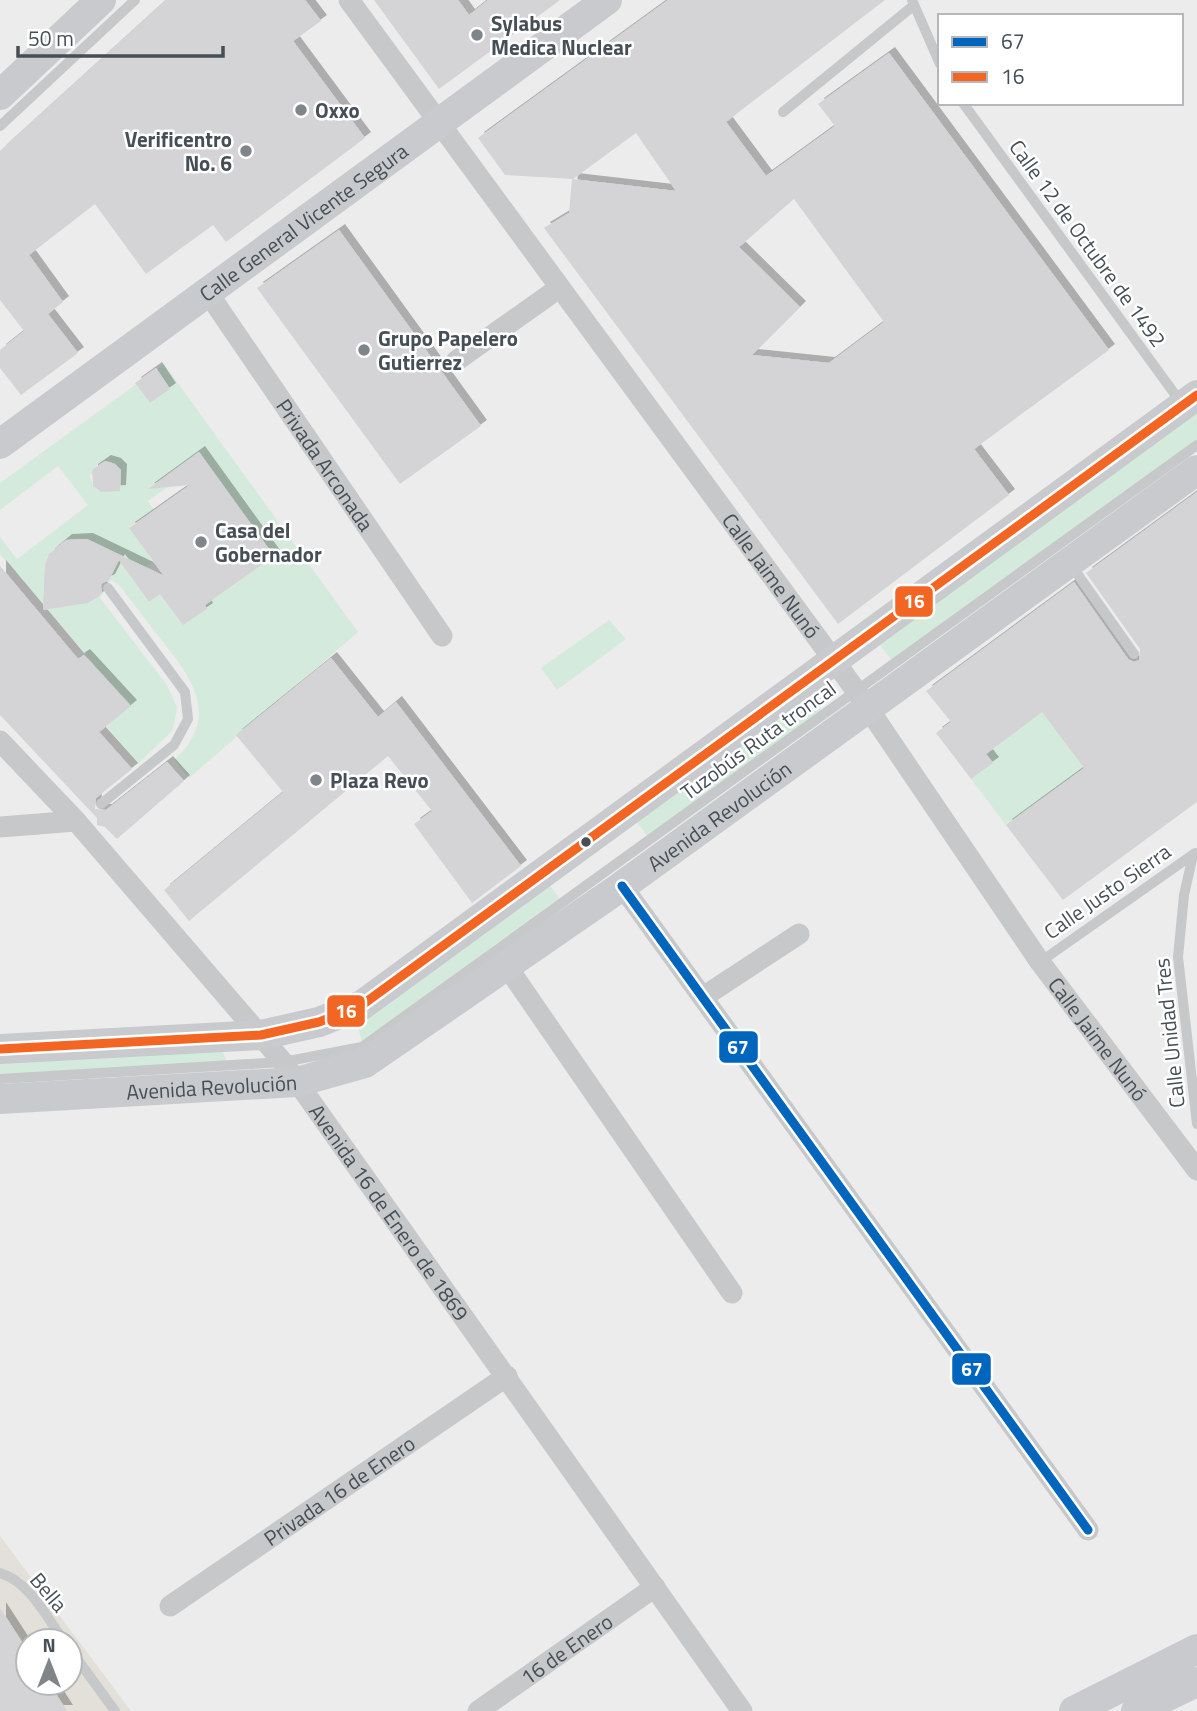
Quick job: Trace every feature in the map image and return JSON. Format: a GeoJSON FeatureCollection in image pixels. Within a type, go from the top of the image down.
{"type":"FeatureCollection","features":[{"type":"Feature","properties":{"kind":"main road"},"geometry":{"type":"LineString","coordinates":[[0,94],[102,0]]}},
{"type":"Feature","properties":{"kind":"main road","name":"Calle General Vicente Segura"},"geometry":{"type":"LineString","coordinates":[[0,444],[607,0]]}},
{"type":"Feature","properties":{"kind":"main road"},"geometry":{"type":"LineString","coordinates":[[0,1049],[261,1035],[319,1022],[362,1005],[1190,400]]}},
{"type":"Feature","properties":{"kind":"main road","name":"Avenida Revolución"},"geometry":{"type":"LineString","coordinates":[[0,1099],[365,1063],[508,968],[622,886],[863,701],[1070,564],[1197,470]]}},
{"type":"Feature","properties":{"kind":"main road"},"geometry":{"type":"LineString","coordinates":[[1074,1711],[1197,1649]]}},
{"type":"Feature","properties":{"kind":"main road"},"geometry":{"type":"LineString","coordinates":[[1136,1711],[1197,1682]]}},
{"type":"Feature","properties":{"kind":"street","name":"Calle Jaime Nunó"},"geometry":{"type":"LineString","coordinates":[[349,0],[437,124],[863,701],[1040,962],[1197,1170]]}},
{"type":"Feature","properties":{"kind":"street"},"geometry":{"type":"LineString","coordinates":[[456,361],[559,288]]}},
{"type":"Feature","properties":{"kind":"street","name":"Privada Arconada"},"geometry":{"type":"LineString","coordinates":[[208,293],[442,636]]}},
{"type":"Feature","properties":{"kind":"street","name":"Avenida 16 de Enero de 1869"},"geometry":{"type":"LineString","coordinates":[[0,741],[80,819],[290,1072],[743,1711]]}},
{"type":"Feature","properties":{"kind":"street"},"geometry":{"type":"LineString","coordinates":[[0,827],[80,819]]}},
{"type":"Feature","properties":{"kind":"street"},"geometry":{"type":"LineString","coordinates":[[622,886],[1088,1530]]}},
{"type":"Feature","properties":{"kind":"street"},"geometry":{"type":"LineString","coordinates":[[703,997],[799,933]]}},
{"type":"Feature","properties":{"kind":"street"},"geometry":{"type":"LineString","coordinates":[[508,968],[732,1293]]}},
{"type":"Feature","properties":{"kind":"street","name":"Privada 16 de Enero"},"geometry":{"type":"LineString","coordinates":[[170,1606],[507,1376]]}},
{"type":"Feature","properties":{"kind":"street","name":"16 de Enero"},"geometry":{"type":"LineString","coordinates":[[478,1711],[655,1587]]}},
{"type":"Feature","properties":{"kind":"lane"},"geometry":{"type":"LineString","coordinates":[[0,126],[135,0]]}},
{"type":"Feature","properties":{"kind":"lane"},"geometry":{"type":"LineString","coordinates":[[783,112],[913,3],[938,59]]}},
{"type":"Feature","properties":{"kind":"lane","name":"Calle 12 de Octubre de 1492"},"geometry":{"type":"LineString","coordinates":[[964,105],[1190,400]]}},
{"type":"Feature","properties":{"kind":"lane","name":"Tuzobús Ruta troncal"},"geometry":{"type":"LineString","coordinates":[[0,1079],[290,1072],[362,1047],[863,701],[1197,445]]}},
{"type":"Feature","properties":{"kind":"lane"},"geometry":{"type":"LineString","coordinates":[[1070,564],[1078,579],[1134,654]]}},
{"type":"Feature","properties":{"kind":"lane"},"geometry":{"type":"LineString","coordinates":[[101,804],[174,746],[188,719],[185,692],[107,588]]}},
{"type":"Feature","properties":{"kind":"lane","name":"Calle Justo Sierra"},"geometry":{"type":"LineString","coordinates":[[1040,962],[1195,854]]}},
{"type":"Feature","properties":{"kind":"lane","name":"Calle Unidad Tres"},"geometry":{"type":"LineString","coordinates":[[1195,854],[1184,895],[1178,957],[1197,1124]]}},
{"type":"Feature","properties":{"kind":"lane","name":"Bella"},"geometry":{"type":"LineString","coordinates":[[0,1573],[10,1576],[25,1588],[54,1627]]}},
{"type":"Feature","properties":{"kind":"lane"},"geometry":{"type":"LineString","coordinates":[[84,1668],[115,1711]]}},
{"type":"Feature","properties":{"kind":"shaded area"},"geometry":{"type":"Polygon","coordinates":[[[0,1536],[68,1627],[14,1627],[14,1697],[84,1697],[84,1648],[131,1711],[0,1711],[0,1536]]]}},
{"type":"Feature","properties":{"kind":"green space"},"geometry":{"type":"Polygon","coordinates":[[[164,364],[358,632],[189,778],[174,760],[188,744],[196,729],[199,714],[192,685],[119,585],[111,580],[105,590],[100,598],[167,685],[177,707],[173,730],[138,764],[106,726],[130,706],[0,554],[0,537],[17,559],[88,505],[58,466],[0,510],[0,483],[164,364]],[[158,372],[138,387],[150,403],[170,389],[158,372]],[[199,452],[170,473],[175,482],[148,501],[154,510],[129,527],[153,562],[132,578],[149,602],[160,594],[183,625],[206,609],[205,605],[273,556],[199,452]],[[110,461],[99,463],[90,476],[93,486],[101,492],[116,490],[121,482],[119,468],[110,461]],[[76,538],[53,549],[46,562],[46,578],[48,587],[88,603],[105,590],[111,570],[86,539],[76,538]]]}},
{"type":"Feature","properties":{"kind":"green space"},"geometry":{"type":"Polygon","coordinates":[[[1197,412],[1197,440],[894,663],[880,645],[1197,412]]]}},
{"type":"Feature","properties":{"kind":"green space"},"geometry":{"type":"Polygon","coordinates":[[[609,620],[626,639],[557,690],[541,668],[609,620]]]}},
{"type":"Feature","properties":{"kind":"green space"},"geometry":{"type":"Polygon","coordinates":[[[811,697],[823,713],[648,837],[636,821],[811,697]]]}},
{"type":"Feature","properties":{"kind":"green space"},"geometry":{"type":"Polygon","coordinates":[[[1043,711],[1084,768],[1006,825],[971,779],[993,763],[980,744],[1043,711]]]}},
{"type":"Feature","properties":{"kind":"green space"},"geometry":{"type":"Polygon","coordinates":[[[548,883],[559,898],[362,1042],[357,1024],[548,883]]]}},
{"type":"Feature","properties":{"kind":"green space"},"geometry":{"type":"Polygon","coordinates":[[[220,1047],[227,1061],[0,1075],[0,1060],[220,1047]]]}},
{"type":"Feature","properties":{"kind":"building"},"geometry":{"type":"Polygon","coordinates":[[[166,0],[305,0],[321,21],[293,41],[365,138],[226,242],[213,225],[146,274],[95,204],[29,255],[63,302],[48,314],[78,353],[21,395],[0,368],[0,350],[24,331],[0,300],[0,151],[166,0]]]}},
{"type":"Feature","properties":{"kind":"building","name":"Sylabus Medica Nuclear"},"geometry":{"type":"Polygon","coordinates":[[[374,0],[458,0],[469,15],[488,0],[560,0],[439,89],[374,0]]]}},
{"type":"Feature","properties":{"kind":"building"},"geometry":{"type":"Polygon","coordinates":[[[668,0],[885,0],[726,122],[766,176],[835,126],[818,104],[889,53],[1109,350],[974,449],[1009,495],[838,624],[544,228],[569,213],[572,179],[676,191],[636,133],[573,179],[505,175],[478,138],[668,0]],[[794,199],[739,247],[800,307],[752,355],[829,363],[884,322],[794,199]]]}},
{"type":"Feature","properties":{"kind":"building","name":"Grupo Papelero Gutierrez"},"geometry":{"type":"Polygon","coordinates":[[[339,230],[481,426],[400,484],[257,288],[339,230]]]}},
{"type":"Feature","properties":{"kind":"building"},"geometry":{"type":"Polygon","coordinates":[[[156,368],[170,389],[150,403],[135,383],[156,368]]]}},
{"type":"Feature","properties":{"kind":"building","name":"Casa del Gobernador"},"geometry":{"type":"Polygon","coordinates":[[[199,452],[274,556],[205,605],[207,609],[183,625],[160,594],[149,602],[119,560],[109,580],[101,584],[102,593],[98,597],[88,603],[43,610],[45,565],[49,554],[66,540],[87,539],[164,576],[129,528],[190,485],[148,489],[199,452]]]}},
{"type":"Feature","properties":{"kind":"building"},"geometry":{"type":"Polygon","coordinates":[[[105,461],[115,464],[121,470],[120,491],[101,492],[93,486],[92,470],[105,461]]]}},
{"type":"Feature","properties":{"kind":"building"},"geometry":{"type":"Polygon","coordinates":[[[1197,492],[1197,802],[1063,900],[1006,825],[1084,768],[1042,712],[986,754],[993,763],[971,779],[936,733],[951,722],[926,691],[1074,582],[1128,659],[1134,662],[1139,660],[1140,649],[1086,573],[1197,492]]]}},
{"type":"Feature","properties":{"kind":"building"},"geometry":{"type":"Polygon","coordinates":[[[0,566],[78,659],[84,655],[131,706],[99,732],[132,769],[96,798],[95,809],[106,810],[167,762],[184,781],[117,839],[105,827],[97,825],[97,818],[0,715],[0,566]]]}},
{"type":"Feature","properties":{"kind":"building","name":"Plaza Revo"},"geometry":{"type":"Polygon","coordinates":[[[331,658],[378,717],[396,702],[521,866],[472,903],[414,824],[432,811],[388,756],[189,921],[164,890],[283,792],[236,735],[331,658]]]}},
{"type":"Feature","properties":{"kind":"building"},"geometry":{"type":"Polygon","coordinates":[[[0,1608],[14,1630],[14,1697],[58,1697],[67,1711],[0,1711],[0,1608]]]}},
{"type":"Feature","properties":{"kind":"transit line","name":"16"},"geometry":{"type":"LineString","coordinates":[[0,1049],[261,1035],[319,1022],[362,1005],[1197,395]]}},
{"type":"Feature","properties":{"kind":"transit line","name":"67"},"geometry":{"type":"LineString","coordinates":[[622,886],[1088,1530]]}},
{"type":"Feature","properties":{"kind":"place","name":"Sylabus Medica Nuclear"},"geometry":{"type":"Point","coordinates":[477,35]}},
{"type":"Feature","properties":{"kind":"place","name":"Oxxo"},"geometry":{"type":"Point","coordinates":[301,110]}},
{"type":"Feature","properties":{"kind":"place","name":"Verificentro No. 6"},"geometry":{"type":"Point","coordinates":[246,151]}},
{"type":"Feature","properties":{"kind":"place","name":"Grupo Papelero Gutierrez"},"geometry":{"type":"Point","coordinates":[364,350]}},
{"type":"Feature","properties":{"kind":"place","name":"Casa del Gobernador"},"geometry":{"type":"Point","coordinates":[201,542]}},
{"type":"Feature","properties":{"kind":"place","name":"Plaza Revo"},"geometry":{"type":"Point","coordinates":[316,780]}}]}
